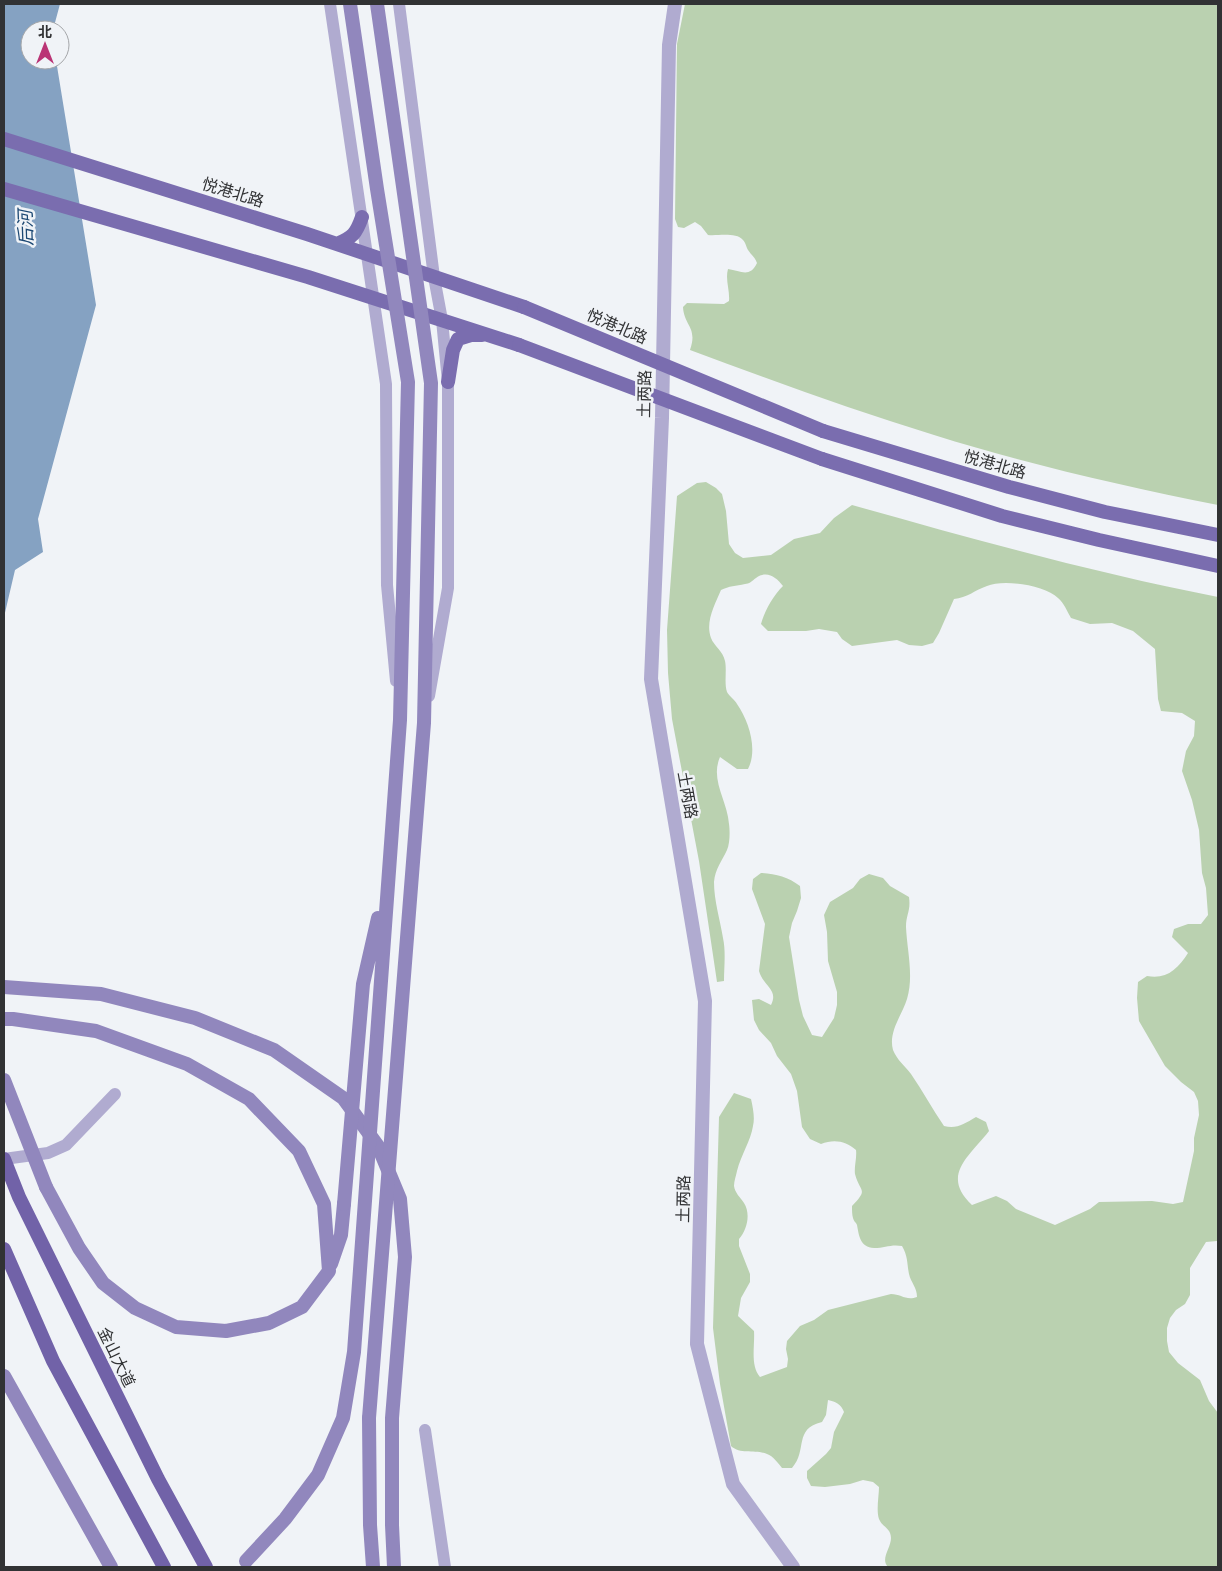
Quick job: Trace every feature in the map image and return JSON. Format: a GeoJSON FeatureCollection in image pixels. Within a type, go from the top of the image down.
{"type":"FeatureCollection","features":[{"type":"Feature","properties":{"kind":"highway","name":"金山大道"},"geometry":{"type":"LineString","coordinates":[[4,1159],[19,1198],[158,1479],[206,1567]]}},
{"type":"Feature","properties":{"kind":"highway"},"geometry":{"type":"LineString","coordinates":[[4,1249],[53,1361],[164,1567]]}},
{"type":"Feature","properties":{"kind":"main road"},"geometry":{"type":"LineString","coordinates":[[244,1564],[285,1519],[318,1474],[344,1418],[354,1352],[400,720],[408,382],[375,180],[350,4]]}},
{"type":"Feature","properties":{"kind":"main road"},"geometry":{"type":"LineString","coordinates":[[374,1567],[370,1524],[369,1418],[424,723],[431,383],[377,4]]}},
{"type":"Feature","properties":{"kind":"main road","name":"悦港北路"},"geometry":{"type":"LineString","coordinates":[[4,139],[337,244],[524,307],[823,431],[1009,487],[1105,512],[1218,535]]}},
{"type":"Feature","properties":{"kind":"main road"},"geometry":{"type":"LineString","coordinates":[[4,189],[308,277],[520,345],[822,459],[1002,516],[1218,566]]}},
{"type":"Feature","properties":{"kind":"main road"},"geometry":{"type":"LineString","coordinates":[[337,244],[349,239],[357,231],[362,217]]}},
{"type":"Feature","properties":{"kind":"main road"},"geometry":{"type":"LineString","coordinates":[[448,382],[453,350],[458,339],[471,334],[487,335]]}},
{"type":"Feature","properties":{"kind":"main road"},"geometry":{"type":"LineString","coordinates":[[4,1080],[46,1187],[79,1248],[103,1283],[135,1308],[176,1327],[226,1331],[269,1323],[302,1307],[329,1270],[341,1235],[363,984],[388,874]]}},
{"type":"Feature","properties":{"kind":"main road"},"geometry":{"type":"LineString","coordinates":[[4,986],[101,994],[195,1018],[274,1050],[344,1098],[378,1146],[400,1199],[405,1258],[392,1418],[394,1567]]}},
{"type":"Feature","properties":{"kind":"main road"},"geometry":{"type":"LineString","coordinates":[[4,1019],[96,1031],[187,1064],[248,1099],[299,1150],[324,1204],[329,1270]]}},
{"type":"Feature","properties":{"kind":"main road"},"geometry":{"type":"LineString","coordinates":[[4,1376],[111,1567]]}},
{"type":"Feature","properties":{"kind":"street"},"geometry":{"type":"LineString","coordinates":[[330,4],[386,384],[387,585],[400,720]]}},
{"type":"Feature","properties":{"kind":"street"},"geometry":{"type":"LineString","coordinates":[[399,4],[434,277],[442,320],[448,382],[448,588],[424,723]]}},
{"type":"Feature","properties":{"kind":"street","name":"土两路"},"geometry":{"type":"LineString","coordinates":[[675,4],[669,46],[662,418],[651,679],[705,1001],[697,1344],[733,1484],[793,1567]]}},
{"type":"Feature","properties":{"kind":"street"},"geometry":{"type":"LineString","coordinates":[[4,1159],[48,1153],[66,1145],[115,1094]]}},
{"type":"Feature","properties":{"kind":"street"},"geometry":{"type":"LineString","coordinates":[[425,1430],[445,1567]]}},
{"type":"Feature","properties":{"kind":"green space"},"geometry":{"type":"Polygon","coordinates":[[[685,4],[1218,4],[1218,505],[1075,474],[969,446],[842,405],[690,350],[692,331],[683,307],[687,303],[724,304],[729,301],[728,269],[748,272],[757,263],[744,241],[740,238],[731,235],[708,235],[695,222],[684,228],[678,227],[675,219],[677,44],[685,4]]]}},
{"type":"Feature","properties":{"kind":"green space"},"geometry":{"type":"Polygon","coordinates":[[[706,482],[722,494],[726,511],[729,544],[735,553],[743,558],[771,555],[794,539],[820,533],[834,518],[852,505],[988,543],[1172,588],[1218,597],[1218,1245],[1217,1241],[1206,1242],[1190,1268],[1190,1295],[1185,1304],[1176,1310],[1170,1318],[1167,1328],[1167,1341],[1169,1352],[1178,1363],[1200,1380],[1209,1401],[1218,1413],[1218,1567],[888,1567],[885,1557],[891,1542],[891,1535],[880,1522],[878,1515],[879,1487],[873,1482],[863,1480],[850,1484],[825,1487],[811,1486],[807,1478],[807,1471],[831,1448],[834,1432],[844,1412],[838,1404],[828,1400],[826,1415],[822,1422],[813,1425],[807,1430],[797,1461],[792,1468],[782,1468],[767,1454],[739,1450],[731,1446],[720,1384],[713,1328],[719,1117],[734,1093],[751,1099],[754,1113],[752,1131],[739,1165],[734,1186],[746,1207],[748,1217],[744,1231],[739,1239],[739,1246],[750,1274],[750,1282],[741,1298],[738,1316],[754,1331],[754,1361],[760,1377],[787,1367],[787,1341],[800,1326],[814,1320],[828,1310],[891,1294],[907,1298],[917,1297],[902,1246],[869,1247],[863,1243],[860,1237],[852,1211],[852,1206],[862,1193],[855,1174],[856,1150],[840,1142],[821,1144],[810,1139],[802,1127],[797,1091],[791,1074],[777,1056],[771,1043],[759,1030],[754,1020],[752,1000],[759,999],[771,1005],[773,995],[759,971],[765,924],[752,889],[753,879],[761,873],[772,874],[786,878],[800,886],[801,898],[789,937],[803,1016],[812,1035],[822,1037],[834,1018],[837,1005],[837,992],[828,961],[827,932],[824,915],[830,902],[853,888],[860,879],[869,874],[883,878],[890,886],[909,897],[906,927],[910,981],[907,999],[892,1037],[893,1050],[909,1071],[944,1126],[957,1126],[976,1117],[986,1122],[989,1131],[967,1157],[958,1175],[958,1184],[972,1205],[996,1196],[1007,1201],[1016,1209],[1055,1225],[1090,1209],[1099,1202],[1152,1201],[1173,1204],[1183,1202],[1194,1151],[1194,1138],[1199,1115],[1198,1101],[1194,1092],[1165,1066],[1139,1021],[1138,982],[1147,976],[1166,975],[1176,968],[1188,953],[1172,937],[1174,929],[1188,924],[1201,924],[1208,915],[1206,888],[1202,873],[1199,830],[1192,800],[1182,771],[1186,751],[1194,736],[1195,721],[1182,713],[1161,711],[1158,699],[1155,649],[1133,631],[1112,623],[1090,624],[1071,618],[1062,602],[1052,593],[1024,584],[1003,583],[987,586],[954,599],[933,643],[922,646],[909,645],[897,640],[852,646],[842,639],[837,632],[819,629],[768,631],[761,624],[767,608],[783,586],[774,577],[764,575],[748,583],[721,590],[709,626],[711,638],[725,661],[727,692],[736,702],[745,719],[752,745],[751,761],[748,769],[737,769],[720,757],[717,765],[718,782],[728,815],[730,833],[728,847],[717,869],[714,882],[725,954],[724,981],[717,982],[699,861],[672,719],[667,630],[677,496],[697,483],[706,482]]]}},
{"type":"Feature","properties":{"kind":"water","name":"后河"},"geometry":{"type":"Polygon","coordinates":[[[4,4],[60,4],[56,20],[20,20],[20,70],[58,70],[96,305],[38,519],[43,552],[15,570],[4,617],[4,4]]]}}]}
